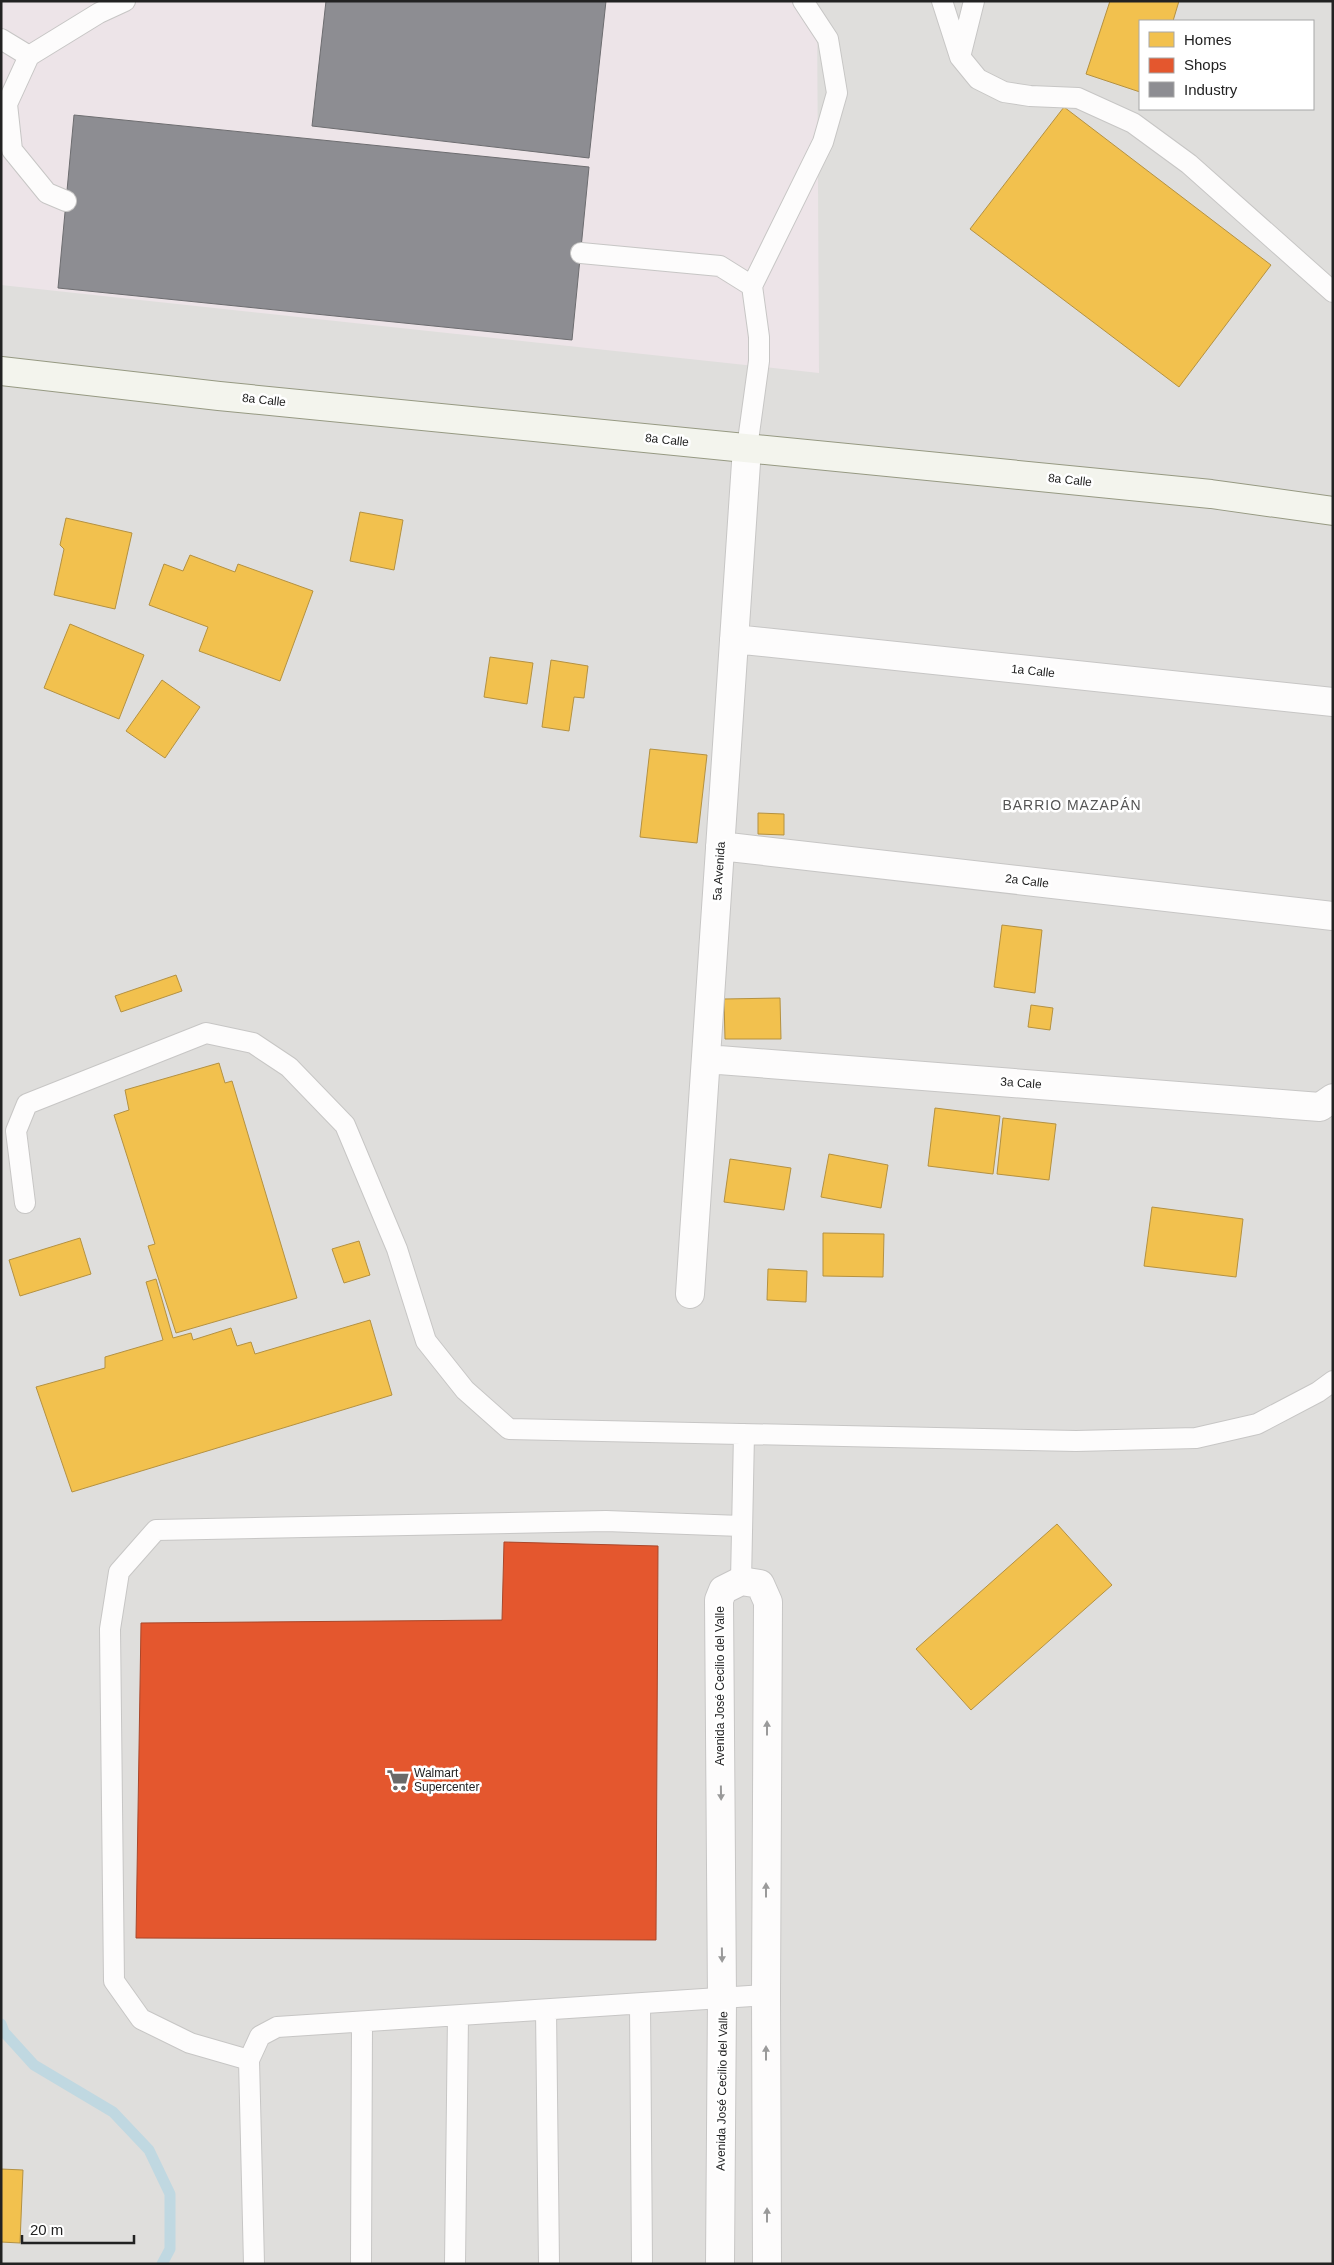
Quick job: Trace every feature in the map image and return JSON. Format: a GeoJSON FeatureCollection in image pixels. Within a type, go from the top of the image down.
{"type":"FeatureCollection","features":[{"type":"Feature","properties":{"kind":"street","name":"8a Calle"},"geometry":{"type":"LineString","coordinates":[[1,371],[219,396],[1211,494],[1333,511]]}},
{"type":"Feature","properties":{"kind":"street","name":"5a Avenida"},"geometry":{"type":"LineString","coordinates":[[690,1294],[747,448]]}},
{"type":"Feature","properties":{"kind":"street","name":"1a Calle"},"geometry":{"type":"LineString","coordinates":[[734,639],[1333,702]]}},
{"type":"Feature","properties":{"kind":"street","name":"2a Calle"},"geometry":{"type":"LineString","coordinates":[[720,846],[1333,916]]}},
{"type":"Feature","properties":{"kind":"street","name":"3a Cale"},"geometry":{"type":"LineString","coordinates":[[706,1059],[1320,1107],[1333,1098]]}},
{"type":"Feature","properties":{"kind":"street"},"geometry":{"type":"LineString","coordinates":[[741,1581],[760,1584],[768,1602],[767,2264]]}},
{"type":"Feature","properties":{"kind":"street","name":"Avenida José Cecilio del Valle"},"geometry":{"type":"LineString","coordinates":[[720,2264],[722,1999],[719,1600],[723,1590],[741,1581]]}},
{"type":"Feature","properties":{"kind":"lane"},"geometry":{"type":"LineString","coordinates":[[66,201],[47,193],[12,150],[4,106],[29,56],[99,13],[126,1]]}},
{"type":"Feature","properties":{"kind":"lane"},"geometry":{"type":"LineString","coordinates":[[747,448],[759,361],[759,336],[752,286],[823,142],[837,93],[828,39],[803,1]]}},
{"type":"Feature","properties":{"kind":"lane"},"geometry":{"type":"LineString","coordinates":[[942,1],[960,57],[978,79],[1004,92],[1030,96],[1078,98],[1133,122],[1189,164],[1333,292]]}},
{"type":"Feature","properties":{"kind":"lane"},"geometry":{"type":"LineString","coordinates":[[960,57],[974,1]]}},
{"type":"Feature","properties":{"kind":"lane"},"geometry":{"type":"LineString","coordinates":[[1,39],[29,56]]}},
{"type":"Feature","properties":{"kind":"lane"},"geometry":{"type":"LineString","coordinates":[[580,254],[720,266],[752,286]]}},
{"type":"Feature","properties":{"kind":"lane"},"geometry":{"type":"LineString","coordinates":[[25,1203],[16,1131],[27,1104],[206,1034],[253,1043],[289,1067],[345,1125],[397,1249],[426,1341],[465,1390],[508,1429],[1076,1442],[1196,1438],[1257,1424],[1318,1392],[1333,1381]]}},
{"type":"Feature","properties":{"kind":"lane"},"geometry":{"type":"LineString","coordinates":[[741,1581],[744,1434]]}},
{"type":"Feature","properties":{"kind":"lane"},"geometry":{"type":"LineString","coordinates":[[249,2060],[190,2043],[141,2020],[114,1981],[110,1629],[119,1572],[156,1530],[606,1521],[741,1526]]}},
{"type":"Feature","properties":{"kind":"lane"},"geometry":{"type":"LineString","coordinates":[[254,2264],[249,2060],[260,2036],[277,2027],[766,1995]]}},
{"type":"Feature","properties":{"kind":"lane"},"geometry":{"type":"LineString","coordinates":[[640,2004],[642,2264]]}},
{"type":"Feature","properties":{"kind":"lane"},"geometry":{"type":"LineString","coordinates":[[546,2010],[549,2264]]}},
{"type":"Feature","properties":{"kind":"lane"},"geometry":{"type":"LineString","coordinates":[[455,2264],[458,2016]]}},
{"type":"Feature","properties":{"kind":"lane"},"geometry":{"type":"LineString","coordinates":[[361,2264],[362,2022]]}},
{"type":"Feature","properties":{"kind":"shaded area"},"geometry":{"type":"Polygon","coordinates":[[[1,1],[1333,1],[1333,2264],[1,2264],[1,1]]]}},
{"type":"Feature","properties":{"kind":"shaded area"},"geometry":{"type":"Polygon","coordinates":[[[1,1],[817,1],[819,373],[1,285],[1,1]]]}},
{"type":"Feature","properties":{"kind":"building: Homes"},"geometry":{"type":"Polygon","coordinates":[[[1110,1],[1179,1],[1173,20],[1139,20],[1139,92],[1086,74],[1110,1]]]}},
{"type":"Feature","properties":{"kind":"building: Homes"},"geometry":{"type":"Polygon","coordinates":[[[1064,107],[1271,265],[1179,387],[970,229],[1064,107]]]}},
{"type":"Feature","properties":{"kind":"building: Homes"},"geometry":{"type":"Polygon","coordinates":[[[360,512],[403,520],[394,570],[350,561],[360,512]]]}},
{"type":"Feature","properties":{"kind":"building: Homes"},"geometry":{"type":"Polygon","coordinates":[[[66,518],[132,533],[115,609],[54,595],[64,549],[60,545],[66,518]]]}},
{"type":"Feature","properties":{"kind":"building: Homes"},"geometry":{"type":"Polygon","coordinates":[[[190,555],[235,572],[238,564],[313,591],[280,681],[199,651],[208,627],[149,605],[164,564],[183,571],[190,555]]]}},
{"type":"Feature","properties":{"kind":"building: Homes"},"geometry":{"type":"Polygon","coordinates":[[[70,624],[144,655],[119,719],[44,688],[70,624]]]}},
{"type":"Feature","properties":{"kind":"building: Homes"},"geometry":{"type":"Polygon","coordinates":[[[490,657],[533,663],[527,704],[484,697],[490,657]]]}},
{"type":"Feature","properties":{"kind":"building: Homes"},"geometry":{"type":"Polygon","coordinates":[[[551,660],[588,666],[584,698],[574,697],[569,731],[542,727],[551,660]]]}},
{"type":"Feature","properties":{"kind":"building: Homes"},"geometry":{"type":"Polygon","coordinates":[[[162,680],[200,707],[165,758],[126,731],[162,680]]]}},
{"type":"Feature","properties":{"kind":"building: Homes"},"geometry":{"type":"Polygon","coordinates":[[[650,749],[707,755],[697,843],[640,837],[650,749]]]}},
{"type":"Feature","properties":{"kind":"building: Homes"},"geometry":{"type":"Polygon","coordinates":[[[758,813],[784,814],[784,835],[758,834],[758,813]]]}},
{"type":"Feature","properties":{"kind":"building: Homes"},"geometry":{"type":"Polygon","coordinates":[[[1002,925],[1042,930],[1035,993],[994,987],[1002,925]]]}},
{"type":"Feature","properties":{"kind":"building: Homes"},"geometry":{"type":"Polygon","coordinates":[[[176,975],[182,991],[121,1012],[115,996],[176,975]]]}},
{"type":"Feature","properties":{"kind":"building: Homes"},"geometry":{"type":"Polygon","coordinates":[[[780,998],[781,1039],[725,1039],[724,999],[780,998]]]}},
{"type":"Feature","properties":{"kind":"building: Homes"},"geometry":{"type":"Polygon","coordinates":[[[1031,1005],[1053,1008],[1050,1030],[1028,1027],[1031,1005]]]}},
{"type":"Feature","properties":{"kind":"building: Homes"},"geometry":{"type":"Polygon","coordinates":[[[219,1063],[225,1083],[232,1081],[297,1298],[176,1333],[148,1246],[155,1244],[114,1115],[129,1110],[125,1090],[219,1063]]]}},
{"type":"Feature","properties":{"kind":"building: Homes"},"geometry":{"type":"Polygon","coordinates":[[[935,1108],[1000,1116],[993,1174],[928,1166],[935,1108]]]}},
{"type":"Feature","properties":{"kind":"building: Homes"},"geometry":{"type":"Polygon","coordinates":[[[1003,1118],[1056,1124],[1049,1180],[997,1174],[1003,1118]]]}},
{"type":"Feature","properties":{"kind":"building: Homes"},"geometry":{"type":"Polygon","coordinates":[[[829,1154],[888,1165],[881,1208],[821,1197],[829,1154]]]}},
{"type":"Feature","properties":{"kind":"building: Homes"},"geometry":{"type":"Polygon","coordinates":[[[730,1159],[791,1168],[784,1210],[724,1202],[730,1159]]]}},
{"type":"Feature","properties":{"kind":"building: Homes"},"geometry":{"type":"Polygon","coordinates":[[[1152,1207],[1243,1219],[1236,1277],[1144,1266],[1152,1207]]]}},
{"type":"Feature","properties":{"kind":"building: Homes"},"geometry":{"type":"Polygon","coordinates":[[[823,1233],[884,1234],[883,1277],[823,1276],[823,1233]]]}},
{"type":"Feature","properties":{"kind":"building: Homes"},"geometry":{"type":"Polygon","coordinates":[[[80,1238],[91,1274],[20,1296],[9,1260],[80,1238]]]}},
{"type":"Feature","properties":{"kind":"building: Homes"},"geometry":{"type":"Polygon","coordinates":[[[359,1241],[370,1275],[344,1283],[332,1249],[359,1241]]]}},
{"type":"Feature","properties":{"kind":"building: Homes"},"geometry":{"type":"Polygon","coordinates":[[[768,1269],[807,1271],[806,1302],[767,1300],[768,1269]]]}},
{"type":"Feature","properties":{"kind":"building: Homes"},"geometry":{"type":"Polygon","coordinates":[[[156,1279],[173,1338],[191,1333],[193,1340],[231,1328],[237,1346],[251,1342],[255,1354],[370,1320],[392,1395],[72,1492],[36,1387],[105,1368],[105,1357],[163,1340],[146,1282],[156,1279]]]}},
{"type":"Feature","properties":{"kind":"building: Homes"},"geometry":{"type":"Polygon","coordinates":[[[1057,1524],[1112,1585],[971,1710],[916,1649],[1057,1524]]]}},
{"type":"Feature","properties":{"kind":"building: Homes"},"geometry":{"type":"Polygon","coordinates":[[[1,2169],[23,2170],[20,2243],[1,2242],[1,2169]]]}},
{"type":"Feature","properties":{"kind":"building: Shops","name":"Walmart Supercenter"},"geometry":{"type":"Polygon","coordinates":[[[504,1542],[658,1546],[656,1940],[136,1938],[141,1623],[502,1620],[504,1542]]]}},
{"type":"Feature","properties":{"kind":"building: Industry"},"geometry":{"type":"Polygon","coordinates":[[[326,1],[606,1],[589,158],[312,126],[326,1]]]}},
{"type":"Feature","properties":{"kind":"building: Industry"},"geometry":{"type":"Polygon","coordinates":[[[74,115],[589,167],[572,340],[58,288],[74,115]]]}},
{"type":"Feature","properties":{"kind":"waterway"},"geometry":{"type":"LineString","coordinates":[[1,2024],[4,2032],[34,2065],[113,2112],[149,2150],[170,2194],[170,2249],[162,2264]]}},
{"type":"Feature","properties":{"kind":"place","name":"Walmart Supercenter"},"geometry":{"type":"Point","coordinates":[398,1780]}},
{"type":"Feature","properties":{"kind":"district","name":"BARRIO MAZAPÁN"},"geometry":{"type":"Point","coordinates":[1072,805]}}]}
